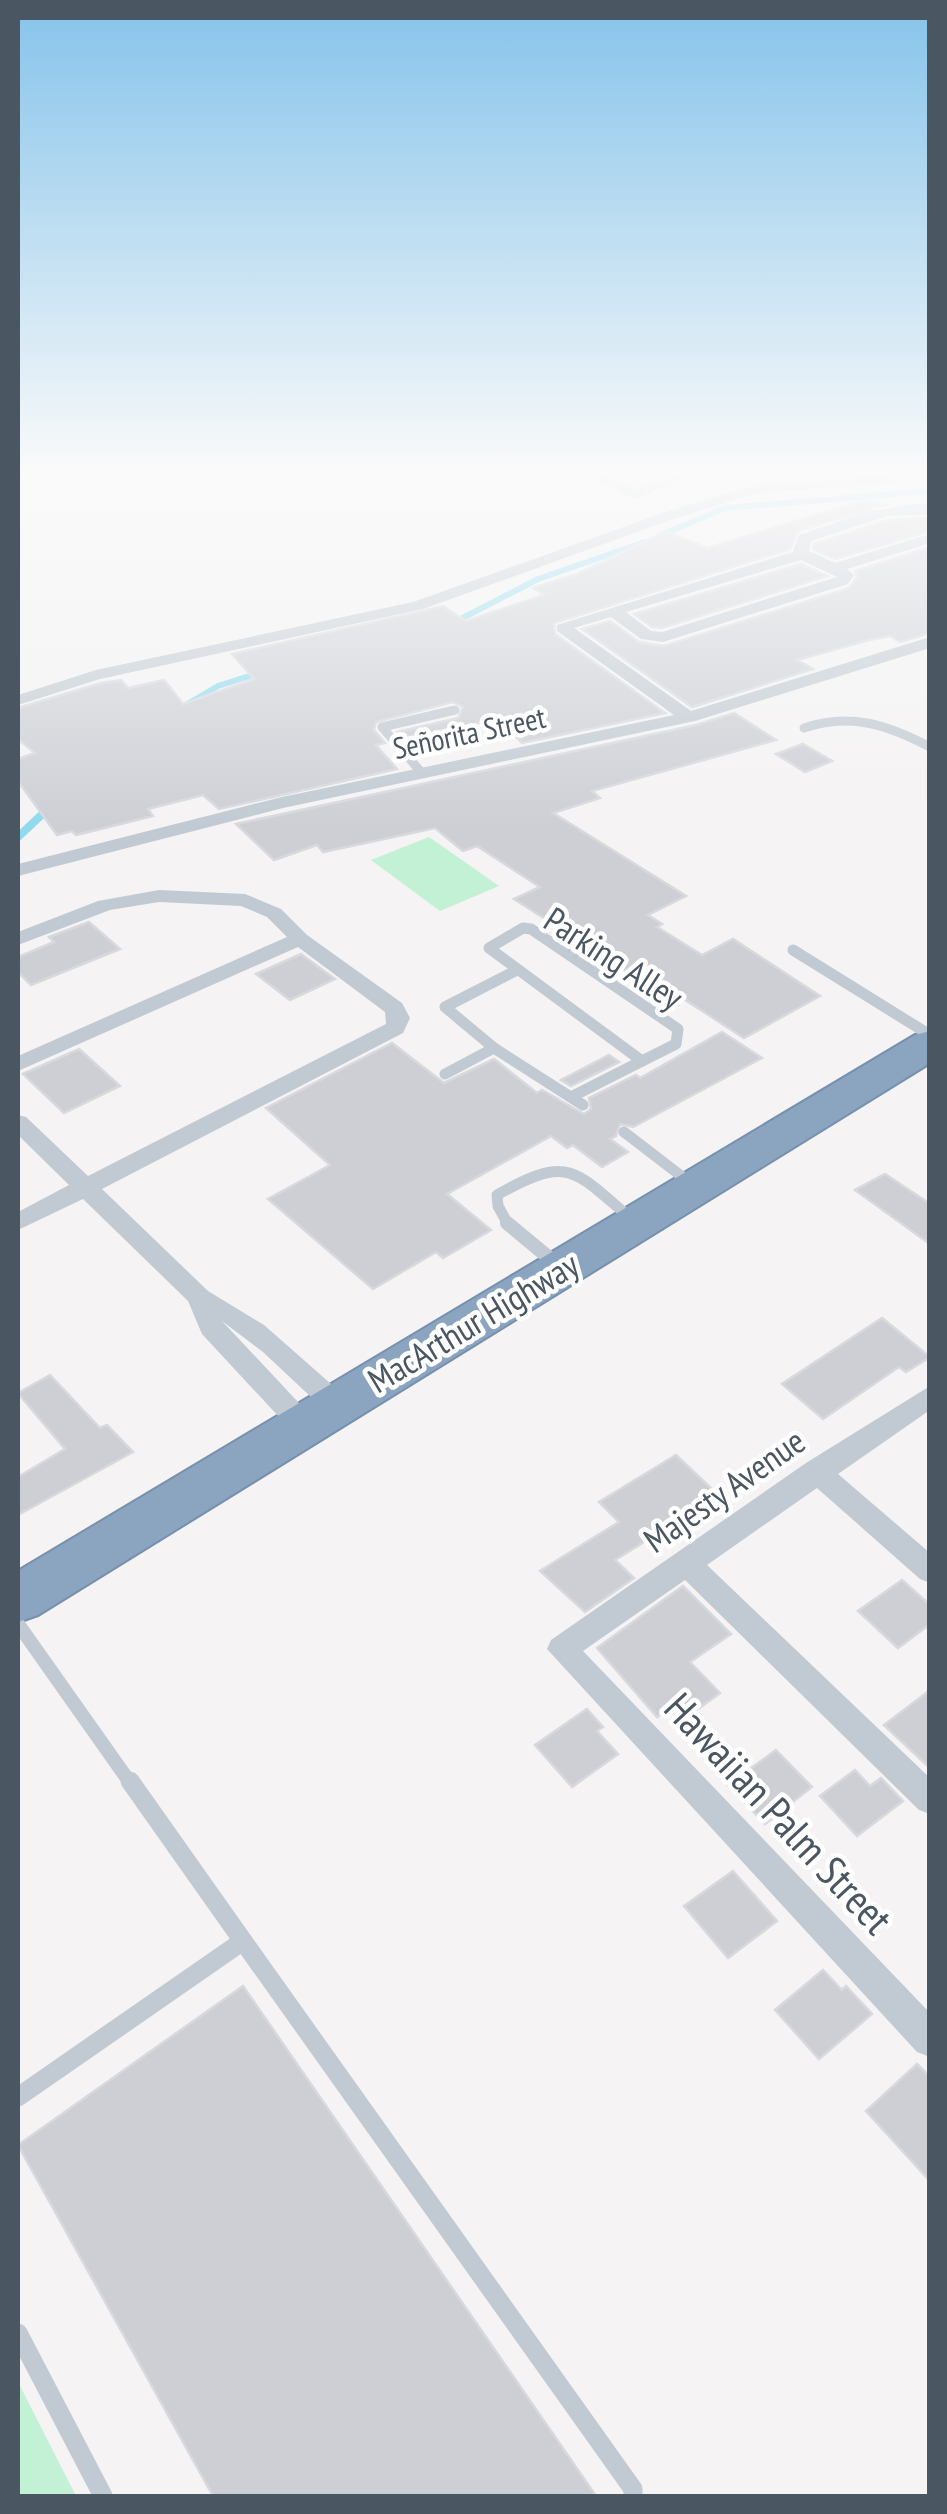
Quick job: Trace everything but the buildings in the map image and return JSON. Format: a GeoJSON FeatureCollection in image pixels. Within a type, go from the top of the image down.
{"type":"FeatureCollection","features":[{"type":"Feature","properties":{"kind":"highway","name":"MacArthur Highway"},"geometry":{"type":"LineString","coordinates":[[18,1600],[930,1044]]}},
{"type":"Feature","properties":{"kind":"street"},"geometry":{"type":"LineString","coordinates":[[18,699],[96,675],[417,606],[455,592]]}},
{"type":"Feature","properties":{"kind":"street"},"geometry":{"type":"LineString","coordinates":[[675,592],[567,625],[562,631],[689,717]]}},
{"type":"Feature","properties":{"kind":"street"},"geometry":{"type":"LineString","coordinates":[[614,611],[647,636],[663,637],[806,592]]}},
{"type":"Feature","properties":{"kind":"street","name":"Señorita Street"},"geometry":{"type":"LineString","coordinates":[[18,870],[160,832],[421,772],[689,717],[930,642]]}},
{"type":"Feature","properties":{"kind":"street"},"geometry":{"type":"LineString","coordinates":[[18,939],[105,905],[160,896],[245,900],[274,913],[300,939],[394,1008],[399,1018],[395,1028],[18,1222]]}},
{"type":"Feature","properties":{"kind":"street"},"geometry":{"type":"LineString","coordinates":[[18,1064],[300,939]]}},
{"type":"Feature","properties":{"kind":"street"},"geometry":{"type":"LineString","coordinates":[[18,1122],[199,1297],[236,1314],[264,1334],[320,1415]]}},
{"type":"Feature","properties":{"kind":"street"},"geometry":{"type":"LineString","coordinates":[[199,1297],[211,1327],[320,1415]]}},
{"type":"Feature","properties":{"kind":"street"},"geometry":{"type":"LineString","coordinates":[[236,1350],[264,1334]]}},
{"type":"Feature","properties":{"kind":"street","name":"Majesty Avenue"},"geometry":{"type":"LineString","coordinates":[[562,1649],[930,1396]]}},
{"type":"Feature","properties":{"kind":"street"},"geometry":{"type":"LineString","coordinates":[[816,1471],[930,1571]]}},
{"type":"Feature","properties":{"kind":"street"},"geometry":{"type":"LineString","coordinates":[[686,1563],[930,1800]]}},
{"type":"Feature","properties":{"kind":"street","name":"Hawaiian Palm Street"},"geometry":{"type":"LineString","coordinates":[[562,1649],[930,2039]]}},
{"type":"Feature","properties":{"kind":"lane"},"geometry":{"type":"LineString","coordinates":[[421,772],[382,727],[455,710]]}},
{"type":"Feature","properties":{"kind":"lane"},"geometry":{"type":"LineString","coordinates":[[804,728],[835,718],[876,722],[930,746]]}},
{"type":"Feature","properties":{"kind":"lane","name":"Parking Alley"},"geometry":{"type":"LineString","coordinates":[[570,1098],[643,1062],[676,1044],[678,1029],[528,928],[489,946],[643,1062]]}},
{"type":"Feature","properties":{"kind":"lane"},"geometry":{"type":"LineString","coordinates":[[793,950],[930,1035]]}},
{"type":"Feature","properties":{"kind":"lane"},"geometry":{"type":"LineString","coordinates":[[517,970],[445,1007],[494,1048],[583,1105]]}},
{"type":"Feature","properties":{"kind":"lane"},"geometry":{"type":"LineString","coordinates":[[445,1074],[494,1048]]}},
{"type":"Feature","properties":{"kind":"lane"},"geometry":{"type":"LineString","coordinates":[[624,1132],[696,1187]]}},
{"type":"Feature","properties":{"kind":"lane"},"geometry":{"type":"LineString","coordinates":[[562,1268],[501,1219],[497,1195],[544,1170],[558,1169],[574,1175],[636,1223]]}},
{"type":"Feature","properties":{"kind":"lane"},"geometry":{"type":"LineString","coordinates":[[18,1624],[633,2489],[633,2496]]}},
{"type":"Feature","properties":{"kind":"lane"},"geometry":{"type":"LineString","coordinates":[[18,2097],[243,1941]]}},
{"type":"Feature","properties":{"kind":"lane"},"geometry":{"type":"LineString","coordinates":[[18,2333],[103,2496]]}},
{"type":"Feature","properties":{"kind":"green space"},"geometry":{"type":"Polygon","coordinates":[[[429,837],[499,886],[440,911],[371,860],[429,837]]]}},
{"type":"Feature","properties":{"kind":"green space"},"geometry":{"type":"Polygon","coordinates":[[[18,2382],[76,2496],[18,2496],[18,2382]]]}},
{"type":"Feature","properties":{"kind":"waterway"},"geometry":{"type":"LineString","coordinates":[[453,623],[512,592]]}},
{"type":"Feature","properties":{"kind":"waterway"},"geometry":{"type":"LineString","coordinates":[[186,705],[218,686],[259,673]]}},
{"type":"Feature","properties":{"kind":"waterway"},"geometry":{"type":"LineString","coordinates":[[18,837],[51,806]]}}]}
